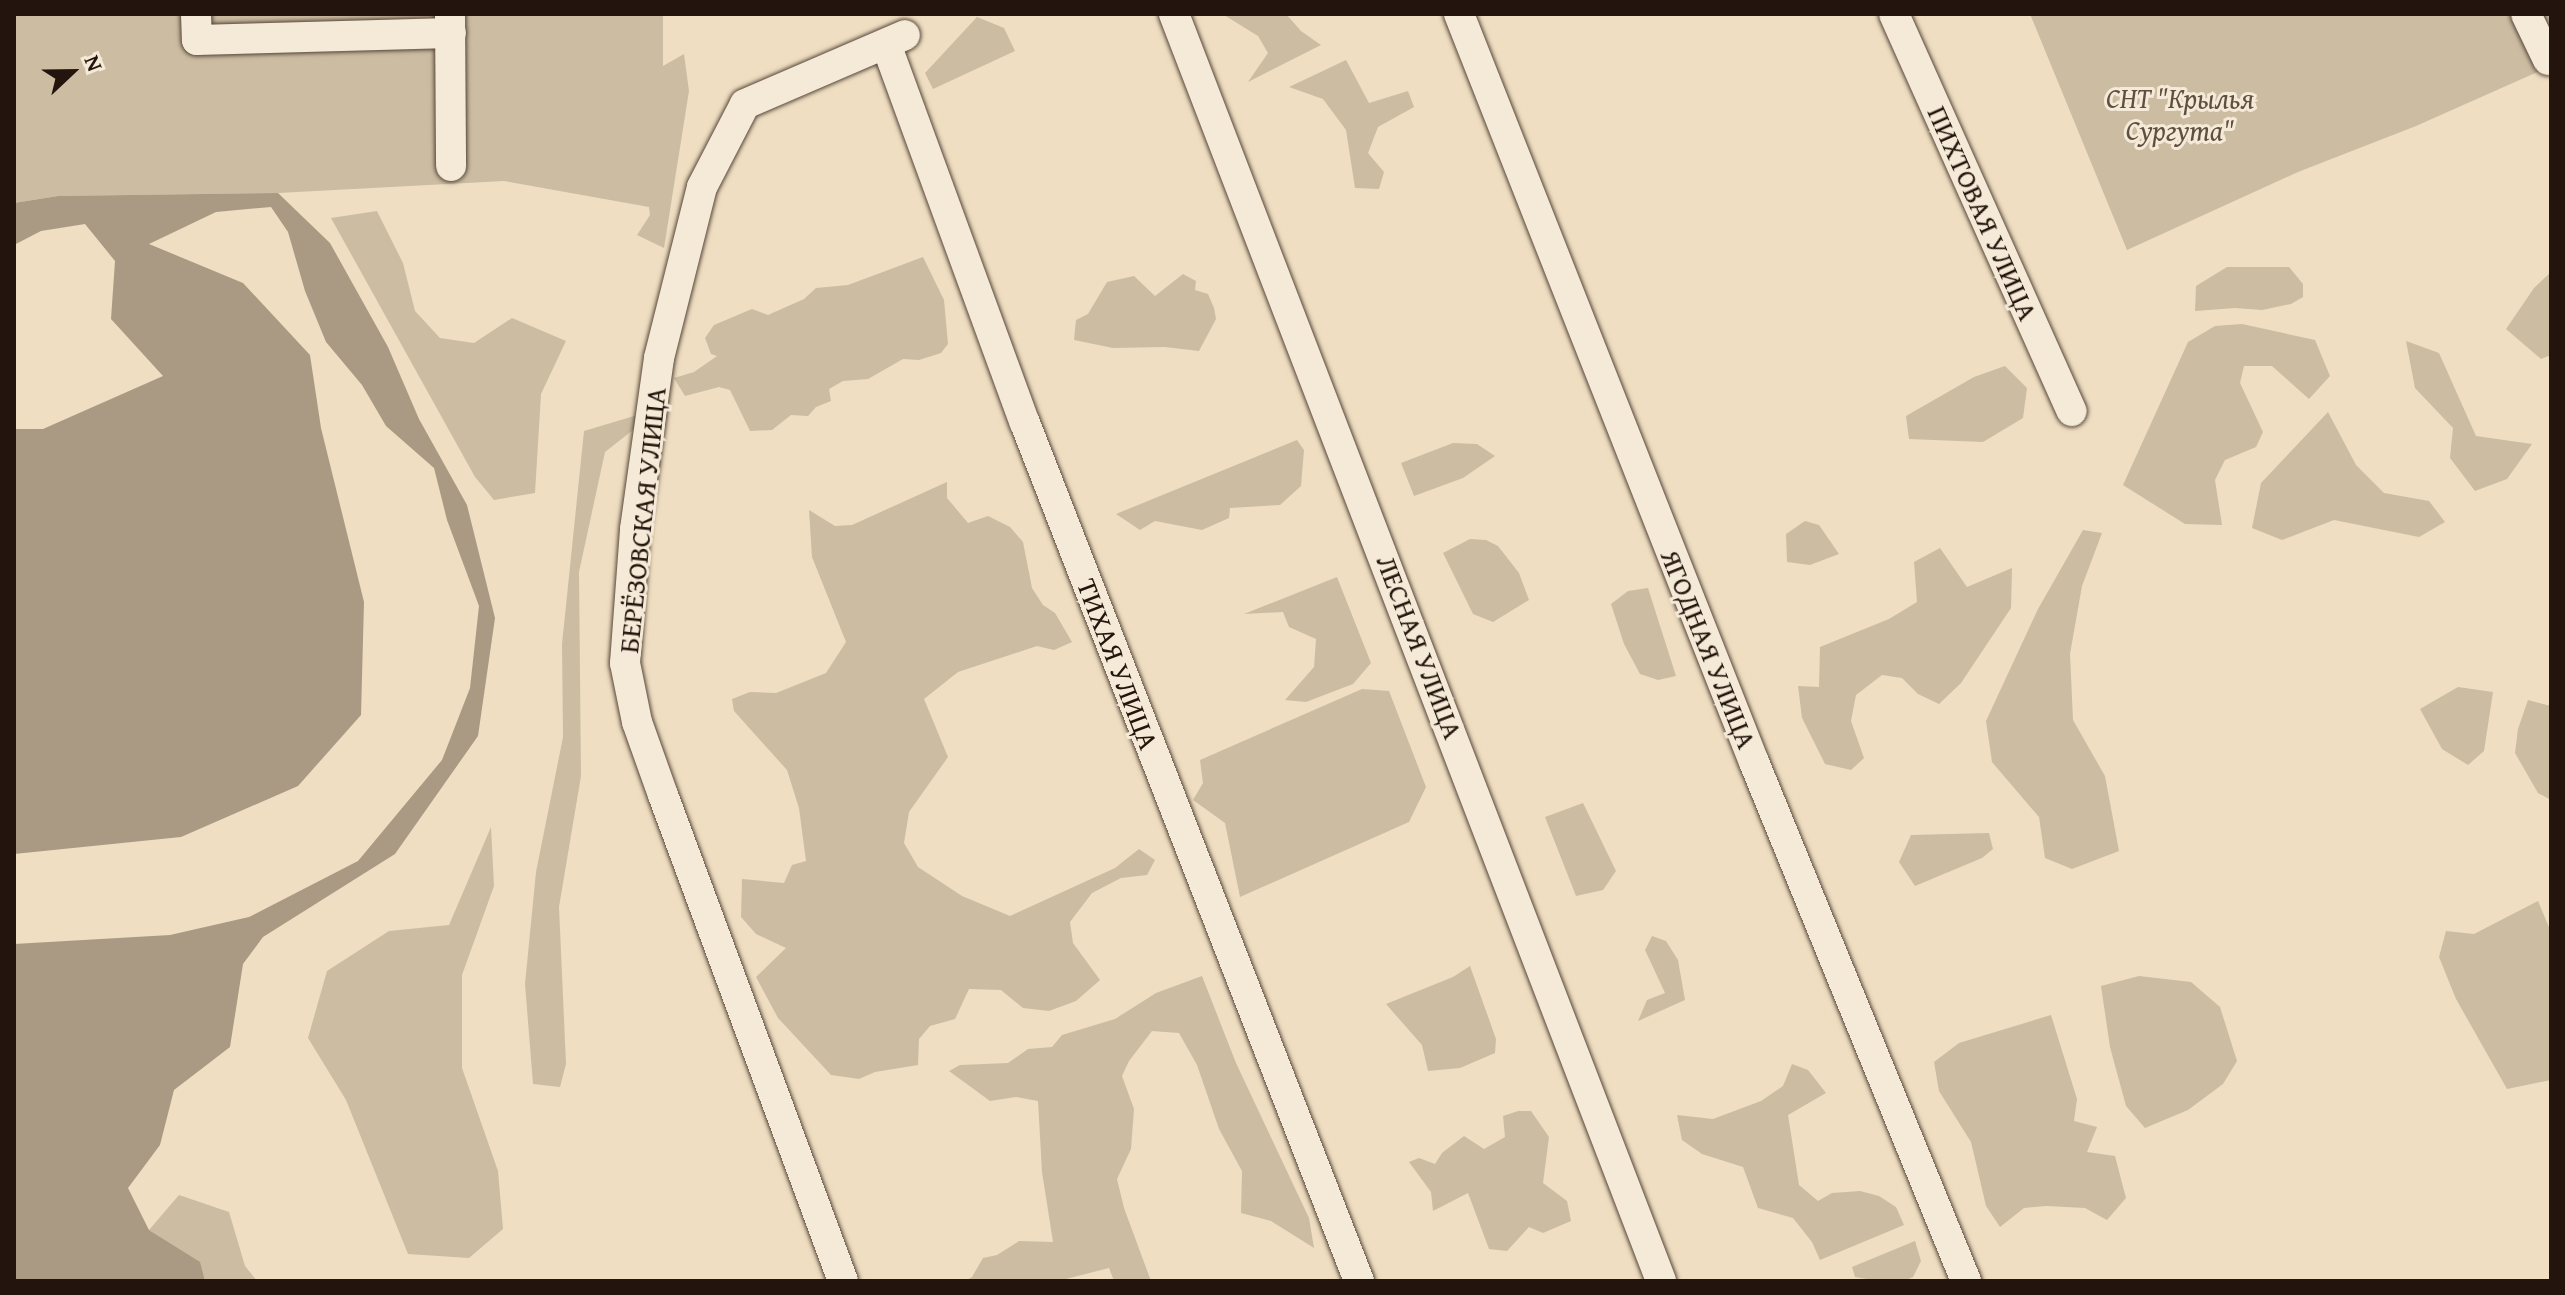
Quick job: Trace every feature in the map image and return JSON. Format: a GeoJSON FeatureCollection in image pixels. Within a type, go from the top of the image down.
{"type":"FeatureCollection","features":[{"type":"Feature","properties":{"kind":"street","name":"ЛЕСНАЯ УЛИЦА"},"geometry":{"type":"LineString","coordinates":[[1174,14],[1661,1281]]}},
{"type":"Feature","properties":{"kind":"street","name":"ЯГОДНАЯ УЛИЦА"},"geometry":{"type":"LineString","coordinates":[[1459,14],[1754,762],[1966,1281]]}},
{"type":"Feature","properties":{"kind":"street","name":"ПИХТОВАЯ УЛИЦА"},"geometry":{"type":"LineString","coordinates":[[1894,14],[2072,411]]}},
{"type":"Feature","properties":{"kind":"street"},"geometry":{"type":"LineString","coordinates":[[2526,14],[2548,60]]}},
{"type":"Feature","properties":{"kind":"street"},"geometry":{"type":"LineString","coordinates":[[197,27],[450,23],[451,166]]}},
{"type":"Feature","properties":{"kind":"street","name":"БЕРЁЗОВСКАЯ УЛИЦА"},"geometry":{"type":"LineString","coordinates":[[843,1281],[642,737],[625,663],[635,529],[659,358],[702,187],[745,104],[896,39]]}},
{"type":"Feature","properties":{"kind":"street","name":"ТИХАЯ УЛИЦА"},"geometry":{"type":"LineString","coordinates":[[896,39],[1025,423],[1359,1281]]}},
{"type":"Feature","properties":{"kind":"green space"},"geometry":{"type":"Polygon","coordinates":[[[14,14],[663,14],[663,66],[684,54],[689,91],[664,248],[637,235],[650,215],[649,207],[504,181],[278,193],[58,196],[14,203],[14,14]]]}},
{"type":"Feature","properties":{"kind":"green space"},"geometry":{"type":"Polygon","coordinates":[[[1286,14],[1301,31],[1321,45],[1248,82],[1268,53],[1258,36],[1224,15],[1286,14]]]}},
{"type":"Feature","properties":{"kind":"green space","name":"CНТ \"Крылья Сургута\""},"geometry":{"type":"Polygon","coordinates":[[[2030,14],[2551,14],[2551,66],[2416,126],[2298,172],[2127,250],[2030,14]]]}},
{"type":"Feature","properties":{"kind":"green space"},"geometry":{"type":"Polygon","coordinates":[[[977,17],[1004,28],[1015,51],[933,89],[925,73],[977,17]]]}},
{"type":"Feature","properties":{"kind":"green space"},"geometry":{"type":"Polygon","coordinates":[[[1346,60],[1369,103],[1408,91],[1414,107],[1378,127],[1368,153],[1384,172],[1379,189],[1355,188],[1346,130],[1323,99],[1289,87],[1346,60]]]}},
{"type":"Feature","properties":{"kind":"green space"},"geometry":{"type":"Polygon","coordinates":[[[377,211],[403,263],[415,311],[440,338],[474,343],[512,318],[566,341],[541,394],[535,493],[494,500],[475,477],[331,218],[377,211]]]}},
{"type":"Feature","properties":{"kind":"green space"},"geometry":{"type":"Polygon","coordinates":[[[923,257],[944,300],[948,344],[941,353],[919,360],[903,359],[868,379],[843,381],[829,389],[831,401],[816,407],[808,416],[791,415],[772,430],[750,431],[730,390],[719,387],[685,396],[674,378],[694,372],[717,356],[711,354],[705,338],[714,325],[752,309],[768,315],[804,299],[816,288],[848,285],[923,257]]]}},
{"type":"Feature","properties":{"kind":"green space"},"geometry":{"type":"Polygon","coordinates":[[[2227,267],[2289,267],[2303,284],[2303,297],[2291,304],[2262,310],[2235,308],[2195,311],[2196,286],[2227,267]]]}},
{"type":"Feature","properties":{"kind":"green space"},"geometry":{"type":"Polygon","coordinates":[[[2551,272],[2551,355],[2541,359],[2506,329],[2534,288],[2551,272]]]}},
{"type":"Feature","properties":{"kind":"green space"},"geometry":{"type":"Polygon","coordinates":[[[1183,274],[1196,281],[1195,290],[1208,294],[1214,308],[1216,319],[1199,351],[1165,347],[1113,348],[1074,340],[1076,320],[1088,314],[1107,282],[1134,276],[1155,296],[1183,274]]]}},
{"type":"Feature","properties":{"kind":"green space"},"geometry":{"type":"Polygon","coordinates":[[[2242,324],[2315,340],[2330,376],[2309,399],[2272,366],[2244,366],[2240,383],[2263,432],[2256,447],[2225,460],[2215,480],[2222,525],[2185,524],[2123,485],[2188,342],[2215,326],[2242,324]]]}},
{"type":"Feature","properties":{"kind":"green space"},"geometry":{"type":"Polygon","coordinates":[[[2406,341],[2439,353],[2476,436],[2532,444],[2507,479],[2475,491],[2450,458],[2453,428],[2415,388],[2406,341]]]}},
{"type":"Feature","properties":{"kind":"green space"},"geometry":{"type":"Polygon","coordinates":[[[2005,366],[2027,388],[2023,418],[1983,442],[1909,439],[1906,416],[1974,377],[2005,366]]]}},
{"type":"Feature","properties":{"kind":"green space"},"geometry":{"type":"Polygon","coordinates":[[[661,408],[605,452],[579,572],[581,776],[559,907],[566,1064],[560,1087],[533,1084],[525,984],[536,872],[563,737],[562,644],[584,431],[661,408]]]}},
{"type":"Feature","properties":{"kind":"green space"},"geometry":{"type":"Polygon","coordinates":[[[2328,412],[2356,465],[2384,493],[2429,501],[2445,522],[2419,537],[2334,520],[2282,540],[2252,528],[2261,483],[2328,412]]]}},
{"type":"Feature","properties":{"kind":"green space"},"geometry":{"type":"Polygon","coordinates":[[[1297,440],[1304,450],[1301,486],[1280,505],[1230,508],[1229,518],[1202,530],[1155,521],[1140,530],[1116,514],[1297,440]]]}},
{"type":"Feature","properties":{"kind":"green space"},"geometry":{"type":"Polygon","coordinates":[[[1453,443],[1477,444],[1495,456],[1463,478],[1414,496],[1401,463],[1453,443]]]}},
{"type":"Feature","properties":{"kind":"green space"},"geometry":{"type":"Polygon","coordinates":[[[947,482],[947,498],[968,523],[988,516],[1010,527],[1023,542],[1032,588],[1043,605],[1055,613],[1072,642],[1054,650],[1037,646],[958,672],[924,699],[948,757],[909,812],[904,843],[918,867],[962,896],[1010,916],[1115,868],[1139,849],[1155,860],[1147,875],[1121,878],[1092,893],[1070,922],[1073,943],[1100,980],[1076,1001],[1049,1011],[1023,1008],[1001,990],[969,989],[955,1019],[930,1026],[919,1039],[918,1065],[875,1072],[859,1079],[831,1075],[778,1018],[756,977],[786,948],[756,934],[741,917],[742,879],[784,883],[792,865],[806,861],[799,808],[787,770],[734,711],[732,699],[750,692],[776,693],[826,673],[846,642],[812,557],[809,510],[835,526],[852,525],[947,482]]]}},
{"type":"Feature","properties":{"kind":"green space"},"geometry":{"type":"Polygon","coordinates":[[[1805,521],[1819,525],[1839,554],[1810,565],[1787,562],[1786,534],[1805,521]]]}},
{"type":"Feature","properties":{"kind":"green space"},"geometry":{"type":"Polygon","coordinates":[[[2083,530],[2102,533],[2082,586],[2070,654],[2073,720],[2105,776],[2119,851],[2072,869],[2045,858],[2039,817],[1992,762],[1986,721],[2038,609],[2083,530]]]}},
{"type":"Feature","properties":{"kind":"green space"},"geometry":{"type":"Polygon","coordinates":[[[1470,539],[1486,540],[1498,546],[1519,573],[1529,600],[1493,622],[1473,614],[1443,553],[1470,539]]]}},
{"type":"Feature","properties":{"kind":"green space"},"geometry":{"type":"Polygon","coordinates":[[[1940,548],[1967,587],[2012,568],[2011,608],[1961,683],[1939,704],[1918,694],[1902,678],[1882,675],[1856,695],[1851,721],[1864,758],[1851,770],[1825,764],[1802,718],[1798,686],[1819,687],[1820,647],[1889,619],[1917,602],[1914,562],[1940,548]]]}},
{"type":"Feature","properties":{"kind":"green space"},"geometry":{"type":"Polygon","coordinates":[[[1337,577],[1371,663],[1353,684],[1306,702],[1285,700],[1314,667],[1316,639],[1289,627],[1283,612],[1244,614],[1337,577]]]}},
{"type":"Feature","properties":{"kind":"green space"},"geometry":{"type":"Polygon","coordinates":[[[1648,588],[1676,676],[1658,680],[1640,674],[1624,644],[1611,604],[1628,591],[1648,588]]]}},
{"type":"Feature","properties":{"kind":"green space"},"geometry":{"type":"Polygon","coordinates":[[[2458,687],[2493,692],[2484,751],[2468,765],[2442,749],[2420,709],[2458,687]]]}},
{"type":"Feature","properties":{"kind":"green space"},"geometry":{"type":"Polygon","coordinates":[[[1362,689],[1389,691],[1426,787],[1409,822],[1240,897],[1225,823],[1193,800],[1203,783],[1200,760],[1362,689]]]}},
{"type":"Feature","properties":{"kind":"green space"},"geometry":{"type":"Polygon","coordinates":[[[2528,700],[2551,706],[2551,800],[2538,793],[2515,753],[2518,729],[2528,700]]]}},
{"type":"Feature","properties":{"kind":"green space"},"geometry":{"type":"Polygon","coordinates":[[[1583,803],[1616,871],[1603,890],[1576,896],[1545,817],[1583,803]]]}},
{"type":"Feature","properties":{"kind":"green space"},"geometry":{"type":"Polygon","coordinates":[[[491,827],[494,886],[462,975],[462,1068],[498,1171],[503,1229],[469,1258],[408,1254],[346,1100],[308,1038],[327,971],[389,931],[449,925],[491,827]]]}},
{"type":"Feature","properties":{"kind":"green space"},"geometry":{"type":"Polygon","coordinates":[[[1989,833],[1993,849],[1982,858],[1915,886],[1899,862],[1911,835],[1989,833]]]}},
{"type":"Feature","properties":{"kind":"green space"},"geometry":{"type":"Polygon","coordinates":[[[2538,901],[2551,932],[2551,1080],[2507,1089],[2456,999],[2439,957],[2446,931],[2474,934],[2538,901]]]}},
{"type":"Feature","properties":{"kind":"green space"},"geometry":{"type":"Polygon","coordinates":[[[1652,936],[1666,941],[1678,960],[1685,1000],[1638,1021],[1647,1000],[1665,993],[1645,950],[1652,936]]]}},
{"type":"Feature","properties":{"kind":"green space"},"geometry":{"type":"Polygon","coordinates":[[[1470,966],[1496,1039],[1495,1053],[1460,1068],[1428,1071],[1422,1045],[1386,1004],[1453,977],[1470,966]]]}},
{"type":"Feature","properties":{"kind":"green space"},"geometry":{"type":"Polygon","coordinates":[[[1202,976],[1236,1063],[1309,1218],[1314,1248],[1271,1221],[1241,1213],[1242,1171],[1219,1129],[1197,1065],[1179,1033],[1152,1031],[1129,1061],[1122,1076],[1134,1109],[1131,1149],[1117,1179],[1124,1208],[1151,1281],[1114,1281],[1109,1268],[1066,1279],[965,1281],[972,1277],[983,1258],[997,1255],[1019,1241],[1053,1242],[1042,1172],[1038,1101],[1016,1097],[990,1101],[949,1071],[960,1065],[1008,1063],[1028,1049],[1052,1047],[1062,1035],[1115,1019],[1156,993],[1202,976]]]}},
{"type":"Feature","properties":{"kind":"green space"},"geometry":{"type":"Polygon","coordinates":[[[2139,976],[2191,982],[2220,1007],[2237,1061],[2223,1084],[2188,1110],[2145,1128],[2126,1106],[2110,1047],[2101,986],[2139,976]]]}},
{"type":"Feature","properties":{"kind":"green space"},"geometry":{"type":"Polygon","coordinates":[[[2051,1015],[2077,1099],[2074,1121],[2097,1127],[2087,1152],[2115,1156],[2126,1198],[2107,1220],[2085,1208],[2046,1206],[2024,1208],[2000,1227],[1986,1206],[1971,1142],[1939,1091],[1934,1062],[1959,1043],[2051,1015]]]}},
{"type":"Feature","properties":{"kind":"green space"},"geometry":{"type":"Polygon","coordinates":[[[1792,1064],[1808,1070],[1826,1093],[1788,1115],[1799,1185],[1818,1201],[1832,1193],[1860,1191],[1879,1196],[1896,1207],[1904,1225],[1820,1260],[1812,1242],[1793,1218],[1758,1208],[1743,1167],[1702,1154],[1682,1140],[1677,1115],[1713,1119],[1761,1101],[1783,1086],[1792,1064]]]}},
{"type":"Feature","properties":{"kind":"green space"},"geometry":{"type":"Polygon","coordinates":[[[1531,1111],[1549,1137],[1543,1183],[1567,1201],[1571,1221],[1543,1233],[1529,1227],[1507,1251],[1489,1249],[1468,1193],[1433,1211],[1431,1192],[1409,1162],[1419,1158],[1435,1164],[1442,1153],[1464,1136],[1484,1149],[1505,1137],[1503,1116],[1531,1111]]]}},
{"type":"Feature","properties":{"kind":"green space"},"geometry":{"type":"Polygon","coordinates":[[[179,1195],[229,1212],[245,1266],[257,1281],[205,1281],[199,1262],[149,1230],[179,1195]]]}},
{"type":"Feature","properties":{"kind":"green space"},"geometry":{"type":"Polygon","coordinates":[[[1915,1241],[1921,1261],[1913,1277],[1904,1281],[1879,1281],[1855,1277],[1852,1267],[1915,1241]]]}},
{"type":"Feature","properties":{"kind":"shaded area"},"geometry":{"type":"Polygon","coordinates":[[[278,193],[330,243],[388,347],[419,419],[467,505],[495,618],[478,736],[395,854],[263,937],[243,964],[230,1047],[174,1090],[160,1145],[128,1188],[149,1230],[200,1262],[205,1281],[14,1281],[14,944],[170,935],[249,917],[358,861],[442,760],[470,688],[479,606],[447,520],[434,468],[386,426],[362,385],[326,342],[305,291],[288,232],[271,207],[216,212],[149,244],[243,283],[310,355],[321,428],[364,602],[361,715],[298,786],[181,837],[14,854],[14,429],[43,429],[163,376],[111,319],[115,261],[85,224],[41,231],[14,245],[14,203],[58,196],[278,193]]]}}]}
